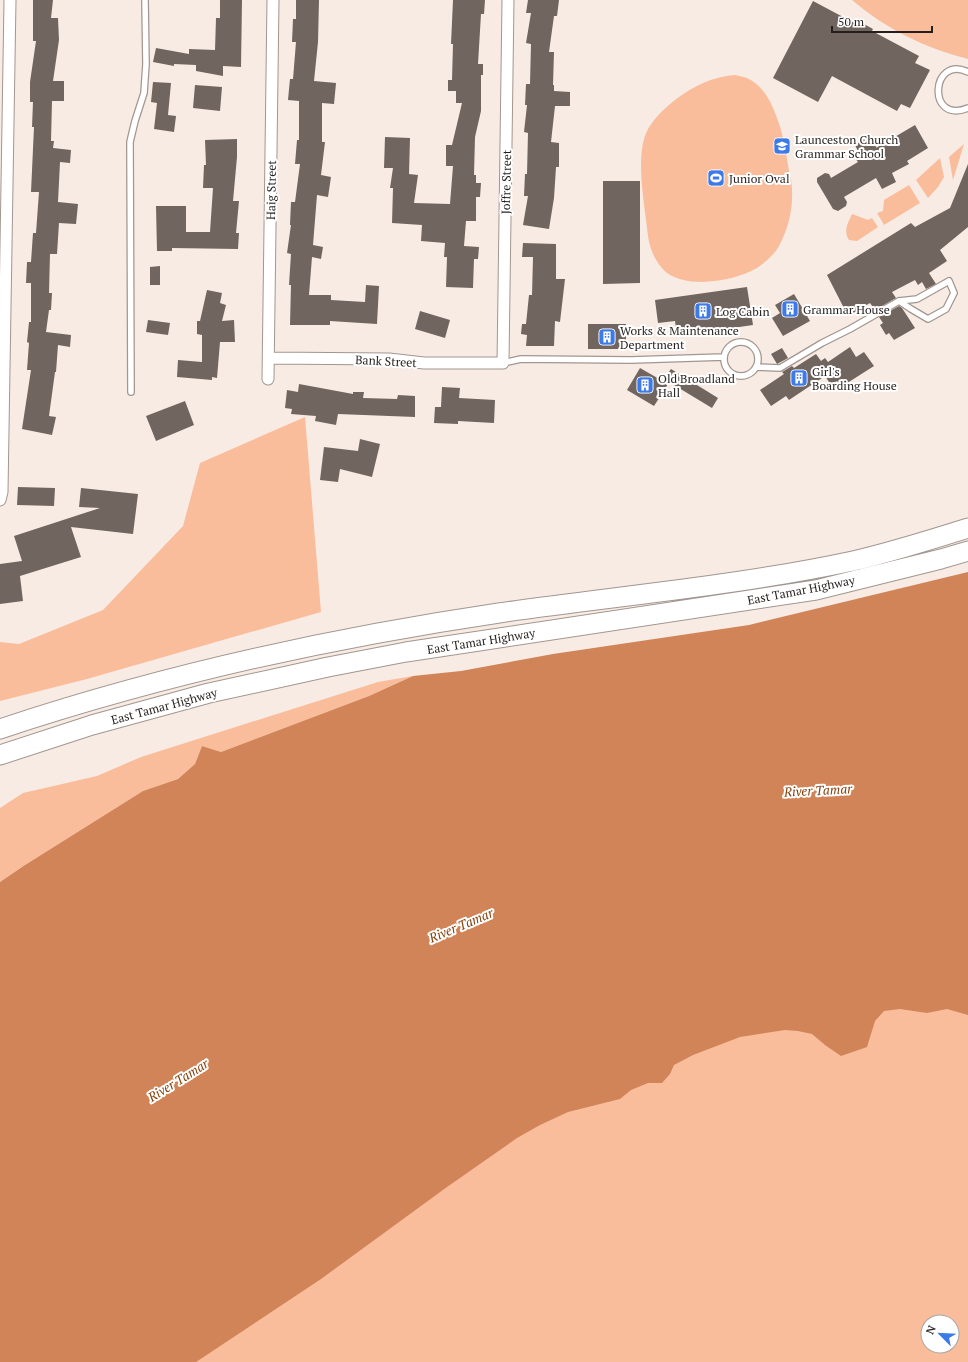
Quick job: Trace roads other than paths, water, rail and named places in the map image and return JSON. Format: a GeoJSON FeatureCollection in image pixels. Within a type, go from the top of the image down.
{"type":"FeatureCollection","features":[{"type":"Feature","properties":{"kind":"highway","name":"East Tamar Highway"},"geometry":{"type":"LineString","coordinates":[[0,729],[153,683],[324,643],[499,613],[665,592],[764,577],[854,560],[912,545],[968,528]]}},
{"type":"Feature","properties":{"kind":"highway","name":"East Tamar Highway"},"geometry":{"type":"LineString","coordinates":[[0,755],[92,725],[165,705],[328,667],[421,650],[816,590],[968,551]]}},
{"type":"Feature","properties":{"kind":"street"},"geometry":{"type":"LineString","coordinates":[[0,500],[2,492],[4,78],[10,0]]}},
{"type":"Feature","properties":{"kind":"street","name":"Haig Street"},"geometry":{"type":"LineString","coordinates":[[268,379],[273,0]]}},
{"type":"Feature","properties":{"kind":"street","name":"Joffre Street"},"geometry":{"type":"LineString","coordinates":[[503,363],[508,0]]}},
{"type":"Feature","properties":{"kind":"street","name":"Bank Street"},"geometry":{"type":"LineString","coordinates":[[269,358],[389,359],[424,363],[503,363]]}},
{"type":"Feature","properties":{"kind":"lane"},"geometry":{"type":"LineString","coordinates":[[131,392],[130,142],[144,93],[146,64],[144,0]]}},
{"type":"Feature","properties":{"kind":"lane"},"geometry":{"type":"LineString","coordinates":[[968,72],[952,70],[945,74],[940,80],[938,94],[944,106],[949,109],[956,111],[968,108]]}},
{"type":"Feature","properties":{"kind":"lane"},"geometry":{"type":"LineString","coordinates":[[757,367],[780,368],[899,301],[917,299],[949,281],[954,292],[946,309],[928,319],[911,310],[899,301]]}},
{"type":"Feature","properties":{"kind":"lane"},"geometry":{"type":"LineString","coordinates":[[738,342],[744,342],[753,347],[756,351],[758,356],[757,367],[750,374],[745,376],[734,374],[727,367],[724,357],[729,347],[738,342]]}},
{"type":"Feature","properties":{"kind":"lane"},"geometry":{"type":"LineString","coordinates":[[503,363],[520,359],[631,360],[724,357]]}},
{"type":"Feature","properties":{"kind":"water","name":"River Tamar"},"geometry":{"type":"Polygon","coordinates":[[[968,572],[968,1015],[947,1009],[927,1013],[900,1009],[884,1011],[875,1021],[867,1047],[841,1056],[812,1034],[785,1030],[740,1037],[693,1055],[674,1065],[670,1074],[662,1083],[648,1083],[631,1090],[620,1099],[568,1112],[517,1138],[321,1279],[196,1362],[0,1362],[0,882],[143,791],[178,779],[195,764],[202,746],[221,752],[369,696],[413,676],[461,671],[553,654],[749,625],[968,572]]]}},
{"type":"Feature","properties":{"kind":"place","name":"Launceston Church Grammar School"},"geometry":{"type":"Point","coordinates":[782,146]}},
{"type":"Feature","properties":{"kind":"place","name":"Junior Oval"},"geometry":{"type":"Point","coordinates":[716,178]}},
{"type":"Feature","properties":{"kind":"place","name":"Grammar House"},"geometry":{"type":"Point","coordinates":[790,309]}},
{"type":"Feature","properties":{"kind":"place","name":"Log Cabin"},"geometry":{"type":"Point","coordinates":[703,311]}},
{"type":"Feature","properties":{"kind":"place","name":"Works & Maintenance Department"},"geometry":{"type":"Point","coordinates":[607,337]}},
{"type":"Feature","properties":{"kind":"place","name":"Girl's Boarding House"},"geometry":{"type":"Point","coordinates":[799,378]}},
{"type":"Feature","properties":{"kind":"place","name":"Old Broadland Hall"},"geometry":{"type":"Point","coordinates":[645,385]}}]}
